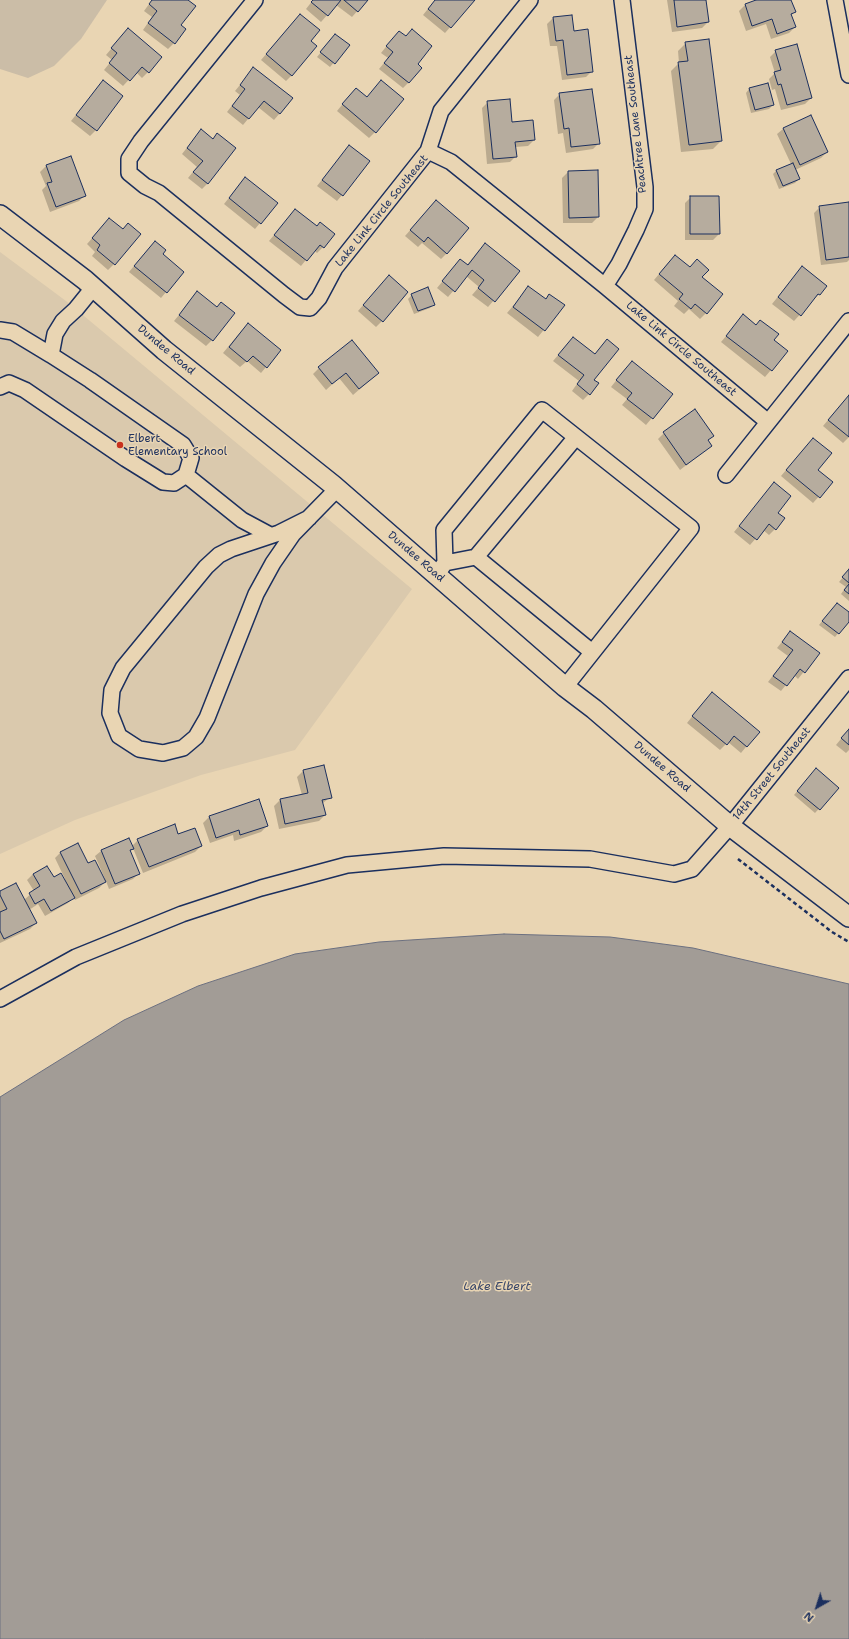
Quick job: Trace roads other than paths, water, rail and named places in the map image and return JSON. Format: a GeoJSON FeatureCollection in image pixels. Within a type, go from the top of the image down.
{"type":"FeatureCollection","features":[{"type":"Feature","properties":{"kind":"main road","name":"Dundee Road"},"geometry":{"type":"LineString","coordinates":[[0,215],[93,288],[164,350],[337,489],[441,568],[566,687],[594,709],[730,826],[849,917]]}},
{"type":"Feature","properties":{"kind":"street","name":"Lake Link Circle Southeast"},"geometry":{"type":"LineString","coordinates":[[255,0],[141,141],[129,159],[129,173],[145,186],[159,193],[300,307],[310,308],[319,298],[335,268],[428,152],[450,162],[605,286],[768,422]]}},
{"type":"Feature","properties":{"kind":"street"},"geometry":{"type":"LineString","coordinates":[[428,152],[441,111],[530,0]]}},
{"type":"Feature","properties":{"kind":"street","name":"Peachtree Lane Southeast"},"geometry":{"type":"LineString","coordinates":[[605,286],[636,230],[645,209],[645,188],[622,0]]}},
{"type":"Feature","properties":{"kind":"street"},"geometry":{"type":"LineString","coordinates":[[835,0],[849,75]]}},
{"type":"Feature","properties":{"kind":"street"},"geometry":{"type":"LineString","coordinates":[[50,355],[54,334],[63,321],[76,309],[93,288]]}},
{"type":"Feature","properties":{"kind":"street"},"geometry":{"type":"LineString","coordinates":[[726,475],[849,321]]}},
{"type":"Feature","properties":{"kind":"street"},"geometry":{"type":"LineString","coordinates":[[0,330],[13,332],[50,355],[90,380],[184,445],[191,458],[186,475],[174,483],[163,482],[126,459],[26,390],[9,383],[0,387]]}},
{"type":"Feature","properties":{"kind":"street"},"geometry":{"type":"LineString","coordinates":[[566,687],[691,528],[542,410],[444,530],[441,568],[476,557],[576,437]]}},
{"type":"Feature","properties":{"kind":"street"},"geometry":{"type":"LineString","coordinates":[[186,475],[242,520],[270,536]]}},
{"type":"Feature","properties":{"kind":"street"},"geometry":{"type":"LineString","coordinates":[[309,518],[270,536],[231,549],[219,555],[206,567],[123,668],[112,690],[110,713],[119,736],[138,749],[163,753],[183,748],[196,737],[207,718],[256,594],[273,563],[293,534],[309,518],[337,489]]}},
{"type":"Feature","properties":{"kind":"street"},"geometry":{"type":"LineString","coordinates":[[476,557],[592,652]]}},
{"type":"Feature","properties":{"kind":"street","name":"14th Street Southeast"},"geometry":{"type":"LineString","coordinates":[[0,999],[76,957],[182,914],[261,888],[347,865],[444,856],[590,859],[674,874],[692,868],[730,826],[849,678]]}},
{"type":"Feature","properties":{"kind":"water","name":"Lake Elbert"},"geometry":{"type":"Polygon","coordinates":[[[504,934],[610,937],[693,948],[849,984],[849,1639],[0,1639],[0,1097],[124,1020],[198,986],[295,954],[379,942],[504,934]]]}},
{"type":"Feature","properties":{"kind":"place","name":"Elbert Elementary School"},"geometry":{"type":"Point","coordinates":[120,445]}}]}
